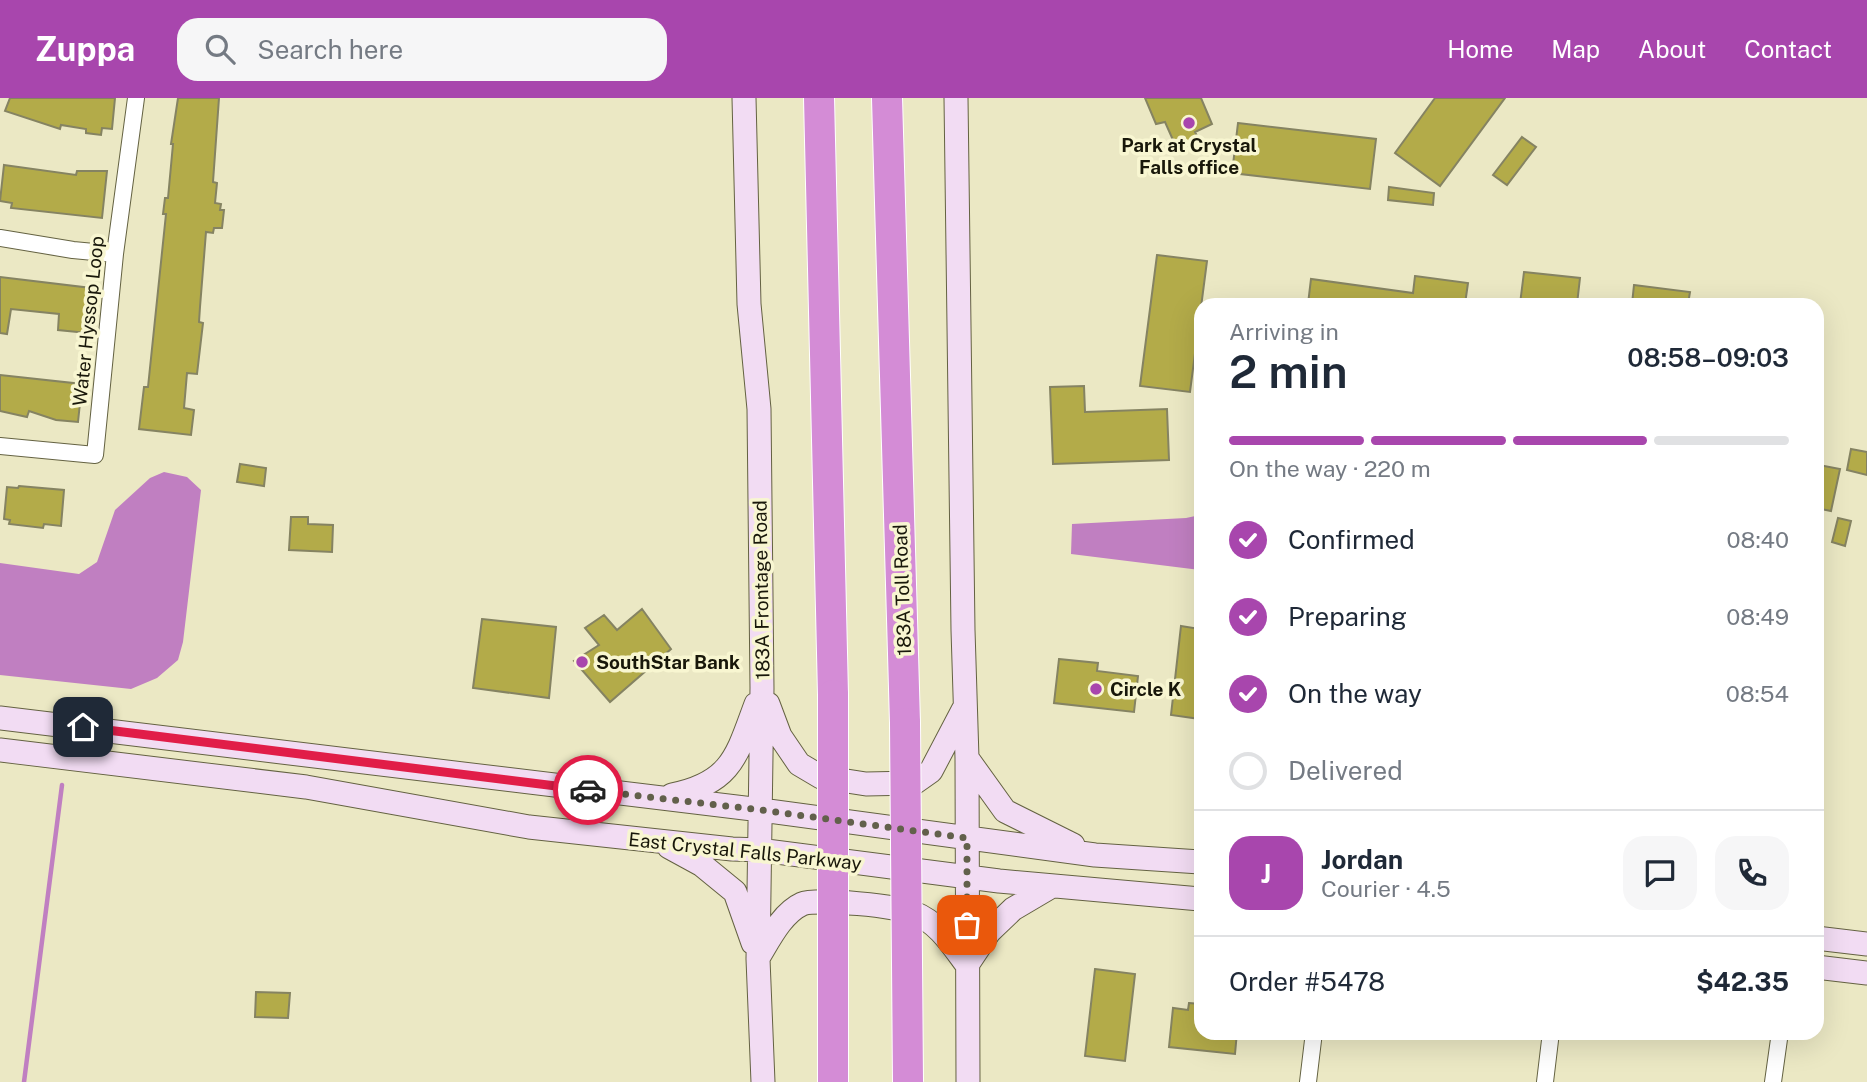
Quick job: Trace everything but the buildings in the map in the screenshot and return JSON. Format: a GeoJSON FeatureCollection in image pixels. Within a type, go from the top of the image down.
{"type":"FeatureCollection","features":[{"type":"Feature","properties":{"kind":"highway"},"geometry":{"type":"LineString","coordinates":[[819,98],[833,695],[833,1082]]}},
{"type":"Feature","properties":{"kind":"highway","name":"183A Toll Road"},"geometry":{"type":"LineString","coordinates":[[887,98],[905,723],[908,1082]]}},
{"type":"Feature","properties":{"kind":"main road","name":"183A Frontage Road"},"geometry":{"type":"LineString","coordinates":[[744,98],[749,304],[759,409],[762,688],[758,959],[763,1082]]}},
{"type":"Feature","properties":{"kind":"main road"},"geometry":{"type":"LineString","coordinates":[[956,98],[967,758],[968,1082]]}},
{"type":"Feature","properties":{"kind":"main road"},"geometry":{"type":"LineString","coordinates":[[762,688],[780,736],[799,764],[821,777],[866,784],[914,783],[931,771],[965,705]]}},
{"type":"Feature","properties":{"kind":"main road"},"geometry":{"type":"LineString","coordinates":[[655,798],[689,791],[721,774],[733,761],[742,743],[762,688]]}},
{"type":"Feature","properties":{"kind":"main road","name":"East Crystal Falls Parkway"},"geometry":{"type":"LineString","coordinates":[[0,718],[761,810],[1095,855],[1194,862]]}},
{"type":"Feature","properties":{"kind":"main road","name":"East Crystal Falls Parkway"},"geometry":{"type":"LineString","coordinates":[[0,750],[306,787],[529,827],[658,842],[760,850],[1052,887],[1194,899]]}},
{"type":"Feature","properties":{"kind":"main road"},"geometry":{"type":"LineString","coordinates":[[967,758],[1005,811],[1095,855]]}},
{"type":"Feature","properties":{"kind":"main road"},"geometry":{"type":"LineString","coordinates":[[421,806],[426,770]]}},
{"type":"Feature","properties":{"kind":"main road"},"geometry":{"type":"LineString","coordinates":[[658,842],[702,865],[735,892],[758,959]]}},
{"type":"Feature","properties":{"kind":"main road"},"geometry":{"type":"LineString","coordinates":[[967,965],[989,932],[1013,909],[1052,887]]}},
{"type":"Feature","properties":{"kind":"main road"},"geometry":{"type":"LineString","coordinates":[[758,959],[785,918],[803,904],[842,902],[913,912],[944,932],[967,965]]}},
{"type":"Feature","properties":{"kind":"main road"},"geometry":{"type":"LineString","coordinates":[[1824,939],[1867,944]]}},
{"type":"Feature","properties":{"kind":"main road"},"geometry":{"type":"LineString","coordinates":[[1824,968],[1867,974]]}},
{"type":"Feature","properties":{"kind":"street","name":"Water Hyssop Loop"},"geometry":{"type":"LineString","coordinates":[[0,446],[95,455],[115,254],[123,211],[136,98]]}},
{"type":"Feature","properties":{"kind":"street"},"geometry":{"type":"LineString","coordinates":[[0,238],[115,254]]}},
{"type":"Feature","properties":{"kind":"street"},"geometry":{"type":"LineString","coordinates":[[1308,1082],[1313,1040]]}},
{"type":"Feature","properties":{"kind":"street"},"geometry":{"type":"LineString","coordinates":[[1545,1082],[1550,1040]]}},
{"type":"Feature","properties":{"kind":"street"},"geometry":{"type":"LineString","coordinates":[[1773,1082],[1779,1040]]}},
{"type":"Feature","properties":{"kind":"shaded area"},"geometry":{"type":"Polygon","coordinates":[[[164,472],[187,477],[201,490],[183,642],[178,660],[157,678],[131,689],[0,675],[0,563],[79,574],[97,562],[115,510],[150,478],[164,472]]]}},
{"type":"Feature","properties":{"kind":"shaded area"},"geometry":{"type":"Polygon","coordinates":[[[1194,516],[1194,569],[1071,554],[1072,524],[1194,516]]]}},
{"type":"Feature","properties":{"kind":"waterway"},"geometry":{"type":"LineString","coordinates":[[24,1082],[62,785]]}},
{"type":"Feature","properties":{"kind":"way so far"},"geometry":{"type":"LineString","coordinates":[[588,790],[967,838],[967,925]]}},
{"type":"Feature","properties":{"kind":"place","name":"Park at Crystal Falls office"},"geometry":{"type":"Point","coordinates":[1189,123]}},
{"type":"Feature","properties":{"kind":"place","name":"SouthStar Bank"},"geometry":{"type":"Point","coordinates":[582,662]}},
{"type":"Feature","properties":{"kind":"place","name":"Circle K"},"geometry":{"type":"Point","coordinates":[1096,689]}},
{"type":"Feature","properties":{"kind":"route"},"geometry":{"type":"LineString","coordinates":[[83,727],[588,790]]}}]}
